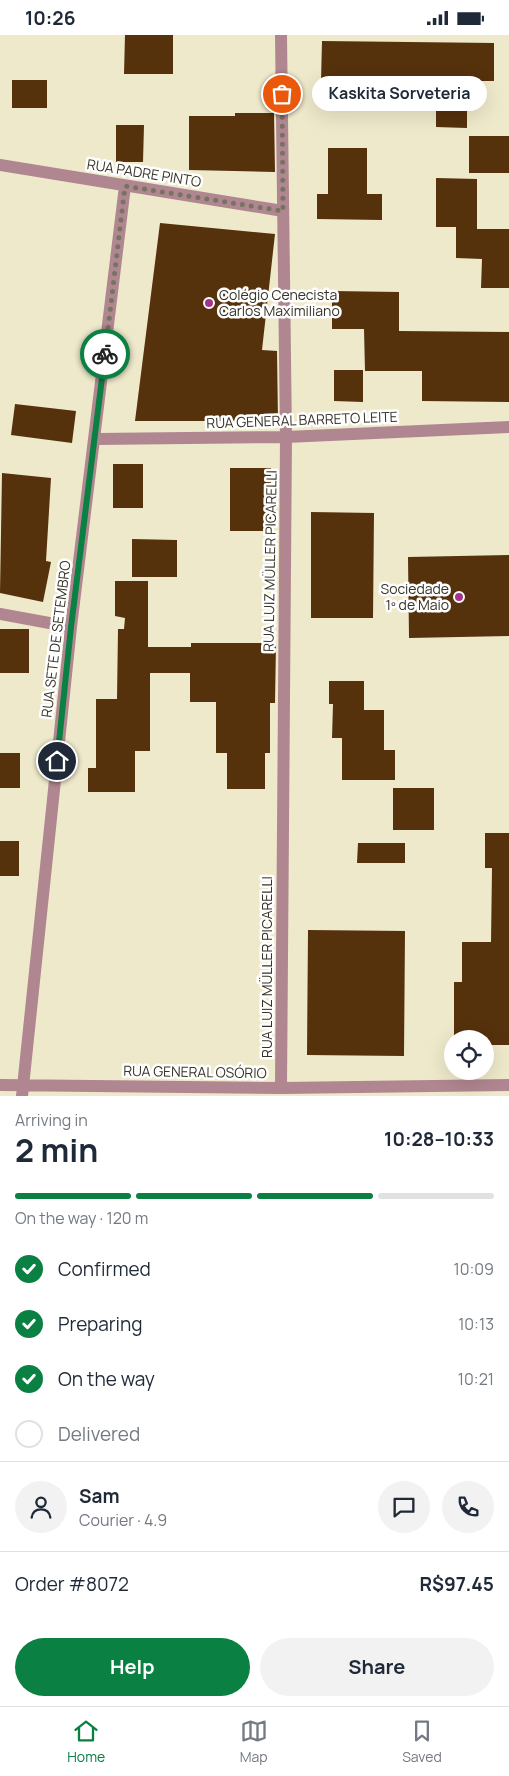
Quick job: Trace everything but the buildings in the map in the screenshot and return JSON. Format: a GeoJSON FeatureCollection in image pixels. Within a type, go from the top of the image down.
{"type":"FeatureCollection","features":[{"type":"Feature","properties":{"kind":"street","name":"RUA LUIZ MÜLLER PICARELLI"},"geometry":{"type":"LineString","coordinates":[[281,35],[286,437],[281,1088]]}},
{"type":"Feature","properties":{"kind":"street","name":"RUA PADRE PINTO"},"geometry":{"type":"LineString","coordinates":[[0,165],[283,211]]}},
{"type":"Feature","properties":{"kind":"street","name":"RUA SETE DE SETEMBRO"},"geometry":{"type":"LineString","coordinates":[[22,1091],[71,627],[96,439],[125,186]]}},
{"type":"Feature","properties":{"kind":"street","name":"RUA GENERAL BARRETO LEITE"},"geometry":{"type":"LineString","coordinates":[[96,439],[286,437],[509,427]]}},
{"type":"Feature","properties":{"kind":"street"},"geometry":{"type":"LineString","coordinates":[[0,614],[71,627]]}},
{"type":"Feature","properties":{"kind":"street","name":"RUA GENERAL OSÓRIO"},"geometry":{"type":"LineString","coordinates":[[0,1085],[22,1091],[509,1085]]}},
{"type":"Feature","properties":{"kind":"way so far"},"geometry":{"type":"LineString","coordinates":[[105,354],[125,186],[283,211],[282,94]]}},
{"type":"Feature","properties":{"kind":"place","name":"Kaskita Sorveteria"},"geometry":{"type":"Point","coordinates":[282,94]}},
{"type":"Feature","properties":{"kind":"place","name":"Colégio Cenecista Carlos Maximiliano"},"geometry":{"type":"Point","coordinates":[209,303]}},
{"type":"Feature","properties":{"kind":"place","name":"Sociedade 1º de Maio"},"geometry":{"type":"Point","coordinates":[459,597]}},
{"type":"Feature","properties":{"kind":"route"},"geometry":{"type":"LineString","coordinates":[[57,761],[71,627],[96,439],[105,354]]}}]}
